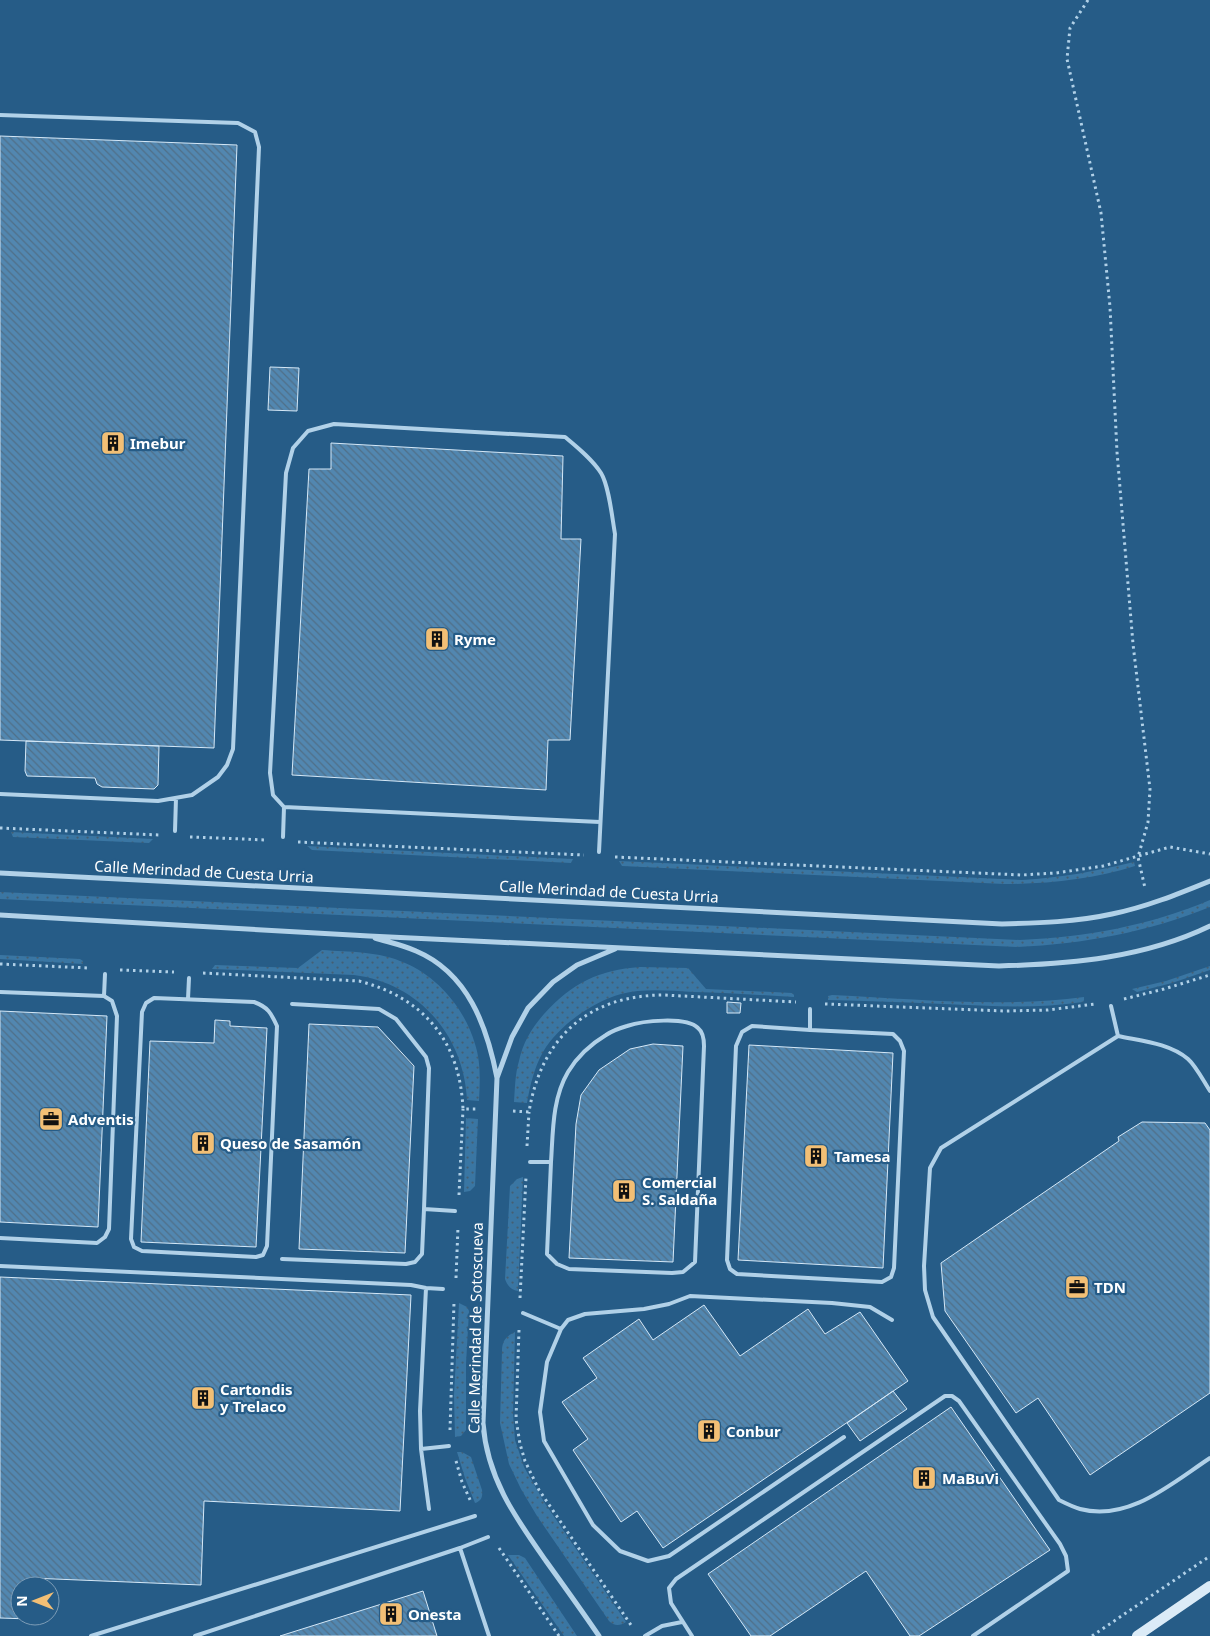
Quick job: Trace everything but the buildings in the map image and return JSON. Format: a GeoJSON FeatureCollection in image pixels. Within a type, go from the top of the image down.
{"type":"FeatureCollection","features":[{"type":"Feature","properties":{"kind":"main road"},"geometry":{"type":"LineString","coordinates":[[1137,1636],[1210,1586]]}},
{"type":"Feature","properties":{"kind":"street","name":"Calle Merindad de Cuesta Urria"},"geometry":{"type":"LineString","coordinates":[[0,873],[1002,924],[1079,919],[1113,914],[1171,897],[1210,881]]}},
{"type":"Feature","properties":{"kind":"street"},"geometry":{"type":"LineString","coordinates":[[0,915],[369,936],[989,965],[1036,965],[1100,959],[1167,942],[1210,926]]}},
{"type":"Feature","properties":{"kind":"street","name":"Calle Merindad de Sotoscueva"},"geometry":{"type":"LineString","coordinates":[[369,936],[416,951],[443,966],[470,998],[485,1029],[496,1078],[487,1290],[484,1441],[496,1479],[505,1499],[599,1636]]}},
{"type":"Feature","properties":{"kind":"street","name":"Calle Merindad de Sotoscueva"},"geometry":{"type":"LineString","coordinates":[[496,1078],[512,1037],[528,1008],[552,982],[577,965],[618,948]]}},
{"type":"Feature","properties":{"kind":"lane"},"geometry":{"type":"LineString","coordinates":[[0,115],[238,123],[255,132],[259,147],[233,750],[227,766],[218,777],[192,796],[158,801],[0,794]]}},
{"type":"Feature","properties":{"kind":"lane"},"geometry":{"type":"LineString","coordinates":[[599,852],[615,534],[610,501],[601,473],[583,452],[565,437],[334,424],[308,431],[293,448],[286,473],[270,773],[273,796],[284,807],[600,822]]}},
{"type":"Feature","properties":{"kind":"lane"},"geometry":{"type":"LineString","coordinates":[[175,831],[176,798]]}},
{"type":"Feature","properties":{"kind":"lane"},"geometry":{"type":"LineString","coordinates":[[283,837],[284,807]]}},
{"type":"Feature","properties":{"kind":"lane"},"geometry":{"type":"LineString","coordinates":[[104,996],[105,974]]}},
{"type":"Feature","properties":{"kind":"lane"},"geometry":{"type":"LineString","coordinates":[[188,999],[189,978]]}},
{"type":"Feature","properties":{"kind":"lane"},"geometry":{"type":"LineString","coordinates":[[0,992],[104,996],[112,1000],[118,1016],[109,1229],[105,1237],[97,1243],[0,1238]]}},
{"type":"Feature","properties":{"kind":"lane"},"geometry":{"type":"LineString","coordinates":[[154,998],[188,999],[254,1002],[270,1011],[277,1026],[267,1246],[263,1255],[142,1251],[134,1247],[131,1240],[142,1012],[146,1003],[154,998]]}},
{"type":"Feature","properties":{"kind":"lane"},"geometry":{"type":"LineString","coordinates":[[282,1259],[406,1264],[415,1262],[422,1254],[424,1209],[429,1068],[426,1057],[396,1019],[378,1009],[292,1004]]}},
{"type":"Feature","properties":{"kind":"lane"},"geometry":{"type":"LineString","coordinates":[[1111,1006],[1118,1036]]}},
{"type":"Feature","properties":{"kind":"lane"},"geometry":{"type":"LineString","coordinates":[[810,1009],[810,1030]]}},
{"type":"Feature","properties":{"kind":"lane"},"geometry":{"type":"LineString","coordinates":[[660,1021],[684,1022],[699,1028],[703,1036],[704,1046],[694,1262],[683,1272],[570,1269],[557,1264],[547,1254],[551,1162],[559,1094],[568,1073],[584,1052],[606,1035],[628,1025],[660,1021]]}},
{"type":"Feature","properties":{"kind":"lane"},"geometry":{"type":"LineString","coordinates":[[752,1026],[810,1030],[893,1034],[900,1041],[904,1052],[894,1268],[891,1277],[882,1282],[737,1274],[730,1270],[726,1260],[736,1046],[742,1032],[752,1026]]}},
{"type":"Feature","properties":{"kind":"lane"},"geometry":{"type":"LineString","coordinates":[[1210,1091],[1189,1060],[1181,1055],[1156,1044],[1118,1036],[941,1148],[930,1168],[924,1266],[924,1290],[934,1317],[1058,1500],[1080,1509],[1098,1512],[1122,1509],[1148,1500],[1210,1458]]}},
{"type":"Feature","properties":{"kind":"lane"},"geometry":{"type":"LineString","coordinates":[[530,1162],[551,1162]]}},
{"type":"Feature","properties":{"kind":"lane"},"geometry":{"type":"LineString","coordinates":[[424,1209],[455,1210]]}},
{"type":"Feature","properties":{"kind":"lane"},"geometry":{"type":"LineString","coordinates":[[0,1266],[443,1289]]}},
{"type":"Feature","properties":{"kind":"lane"},"geometry":{"type":"LineString","coordinates":[[426,1288],[420,1411],[421,1449],[429,1509]]}},
{"type":"Feature","properties":{"kind":"lane"},"geometry":{"type":"LineString","coordinates":[[844,1437],[669,1556],[648,1561],[620,1551],[593,1526],[544,1441],[540,1412],[547,1362],[561,1329],[568,1320],[585,1314],[669,1304],[690,1296],[832,1303],[870,1308],[892,1320]]}},
{"type":"Feature","properties":{"kind":"lane"},"geometry":{"type":"LineString","coordinates":[[523,1313],[561,1329]]}},
{"type":"Feature","properties":{"kind":"lane"},"geometry":{"type":"LineString","coordinates":[[692,1636],[670,1603],[669,1588],[676,1579],[945,1396],[952,1396],[959,1401],[1060,1544],[1066,1556],[1068,1572],[973,1636]]}},
{"type":"Feature","properties":{"kind":"lane"},"geometry":{"type":"LineString","coordinates":[[421,1449],[449,1446]]}},
{"type":"Feature","properties":{"kind":"lane"},"geometry":{"type":"LineString","coordinates":[[90,1636],[475,1516]]}},
{"type":"Feature","properties":{"kind":"lane"},"geometry":{"type":"LineString","coordinates":[[195,1636],[488,1537]]}},
{"type":"Feature","properties":{"kind":"lane"},"geometry":{"type":"LineString","coordinates":[[460,1548],[489,1636]]}},
{"type":"Feature","properties":{"kind":"lane"},"geometry":{"type":"LineString","coordinates":[[644,1636],[662,1626],[682,1622]]}},
{"type":"Feature","properties":{"kind":"path"},"geometry":{"type":"LineString","coordinates":[[1088,0],[1070,28],[1066,59],[1101,213],[1104,241],[1110,306],[1117,452],[1133,644],[1150,789],[1148,822],[1138,857],[1148,904]]}},
{"type":"Feature","properties":{"kind":"path"},"geometry":{"type":"LineString","coordinates":[[1118,1000],[1210,975]]}},
{"type":"Feature","properties":{"kind":"path"},"geometry":{"type":"LineString","coordinates":[[527,1152],[529,1112]]}},
{"type":"Feature","properties":{"kind":"path"},"geometry":{"type":"LineString","coordinates":[[520,1305],[526,1169]]}},
{"type":"Feature","properties":{"kind":"path"},"geometry":{"type":"LineString","coordinates":[[1092,1636],[1210,1556]]}},
{"type":"Feature","properties":{"kind":"shaded area"},"geometry":{"type":"Polygon","coordinates":[[[11,832],[153,839],[149,843],[13,837],[11,832]]]}},
{"type":"Feature","properties":{"kind":"shaded area"},"geometry":{"type":"Polygon","coordinates":[[[307,846],[573,859],[571,863],[312,850],[307,846]]]}},
{"type":"Feature","properties":{"kind":"shaded area"},"geometry":{"type":"Polygon","coordinates":[[[619,861],[1022,880],[1078,874],[1134,862],[1135,866],[1071,880],[1004,884],[622,866],[619,861]]]}},
{"type":"Feature","properties":{"kind":"shaded area"},"geometry":{"type":"Polygon","coordinates":[[[0,892],[1020,940],[1069,936],[1116,929],[1164,917],[1210,900],[1210,907],[1139,930],[1091,940],[1017,947],[0,899],[0,892]]]}},
{"type":"Feature","properties":{"kind":"shaded area"},"geometry":{"type":"Polygon","coordinates":[[[322,950],[364,953],[395,959],[417,969],[439,986],[457,1007],[475,1044],[480,1079],[479,1101],[467,1100],[464,1077],[457,1055],[447,1034],[434,1016],[418,1001],[399,989],[377,980],[354,975],[212,969],[215,965],[298,968],[322,950]]]}},
{"type":"Feature","properties":{"kind":"shaded area"},"geometry":{"type":"Polygon","coordinates":[[[0,955],[80,959],[83,961],[83,964],[0,959],[0,955]]]}},
{"type":"Feature","properties":{"kind":"shaded area"},"geometry":{"type":"Polygon","coordinates":[[[1210,966],[1210,970],[1172,983],[1137,992],[1132,989],[1166,981],[1210,966]]]}},
{"type":"Feature","properties":{"kind":"shaded area"},"geometry":{"type":"Polygon","coordinates":[[[640,967],[688,968],[706,989],[792,993],[794,997],[658,990],[630,992],[610,998],[577,1016],[557,1033],[549,1042],[537,1064],[527,1103],[514,1102],[515,1082],[523,1048],[532,1030],[554,1003],[587,980],[612,971],[640,967]]]}},
{"type":"Feature","properties":{"kind":"shaded area"},"geometry":{"type":"Polygon","coordinates":[[[828,996],[990,1002],[1021,1002],[1084,997],[1084,1000],[1083,1002],[1048,1006],[996,1006],[828,1000],[828,996]]]}},
{"type":"Feature","properties":{"kind":"shaded area"},"geometry":{"type":"Polygon","coordinates":[[[466,1118],[478,1119],[475,1186],[470,1191],[464,1192],[466,1118]]]}},
{"type":"Feature","properties":{"kind":"shaded area"},"geometry":{"type":"Polygon","coordinates":[[[523,1177],[518,1291],[513,1290],[505,1279],[510,1186],[517,1179],[523,1177]]]}},
{"type":"Feature","properties":{"kind":"shaded area"},"geometry":{"type":"Polygon","coordinates":[[[459,1303],[467,1307],[469,1311],[466,1364],[466,1430],[461,1436],[455,1437],[454,1395],[459,1303]]]}},
{"type":"Feature","properties":{"kind":"shaded area"},"geometry":{"type":"Polygon","coordinates":[[[515,1332],[513,1414],[515,1440],[524,1467],[544,1502],[626,1622],[622,1624],[615,1625],[609,1621],[537,1516],[509,1464],[500,1423],[502,1351],[505,1339],[515,1332]]]}},
{"type":"Feature","properties":{"kind":"shaded area"},"geometry":{"type":"Polygon","coordinates":[[[457,1452],[462,1452],[471,1457],[482,1490],[482,1497],[475,1503],[465,1478],[457,1452]]]}},
{"type":"Feature","properties":{"kind":"shaded area"},"geometry":{"type":"Polygon","coordinates":[[[508,1555],[519,1555],[525,1558],[577,1636],[564,1636],[508,1555]]]}},
{"type":"Feature","properties":{"kind":"place","name":"Imebur"},"geometry":{"type":"Point","coordinates":[113,443]}},
{"type":"Feature","properties":{"kind":"place","name":"Ryme"},"geometry":{"type":"Point","coordinates":[437,639]}},
{"type":"Feature","properties":{"kind":"place","name":"Adventis"},"geometry":{"type":"Point","coordinates":[51,1119]}},
{"type":"Feature","properties":{"kind":"place","name":"Queso de Sasamón"},"geometry":{"type":"Point","coordinates":[203,1143]}},
{"type":"Feature","properties":{"kind":"place","name":"Tamesa"},"geometry":{"type":"Point","coordinates":[816,1156]}},
{"type":"Feature","properties":{"kind":"place","name":"Comercial S. Saldaña"},"geometry":{"type":"Point","coordinates":[624,1191]}},
{"type":"Feature","properties":{"kind":"place","name":"TDN"},"geometry":{"type":"Point","coordinates":[1077,1287]}},
{"type":"Feature","properties":{"kind":"place","name":"Cartondis y Trelaco"},"geometry":{"type":"Point","coordinates":[203,1398]}},
{"type":"Feature","properties":{"kind":"place","name":"Conbur"},"geometry":{"type":"Point","coordinates":[709,1431]}},
{"type":"Feature","properties":{"kind":"place","name":"MaBuVi"},"geometry":{"type":"Point","coordinates":[924,1478]}},
{"type":"Feature","properties":{"kind":"place","name":"Onesta"},"geometry":{"type":"Point","coordinates":[391,1614]}}]}
